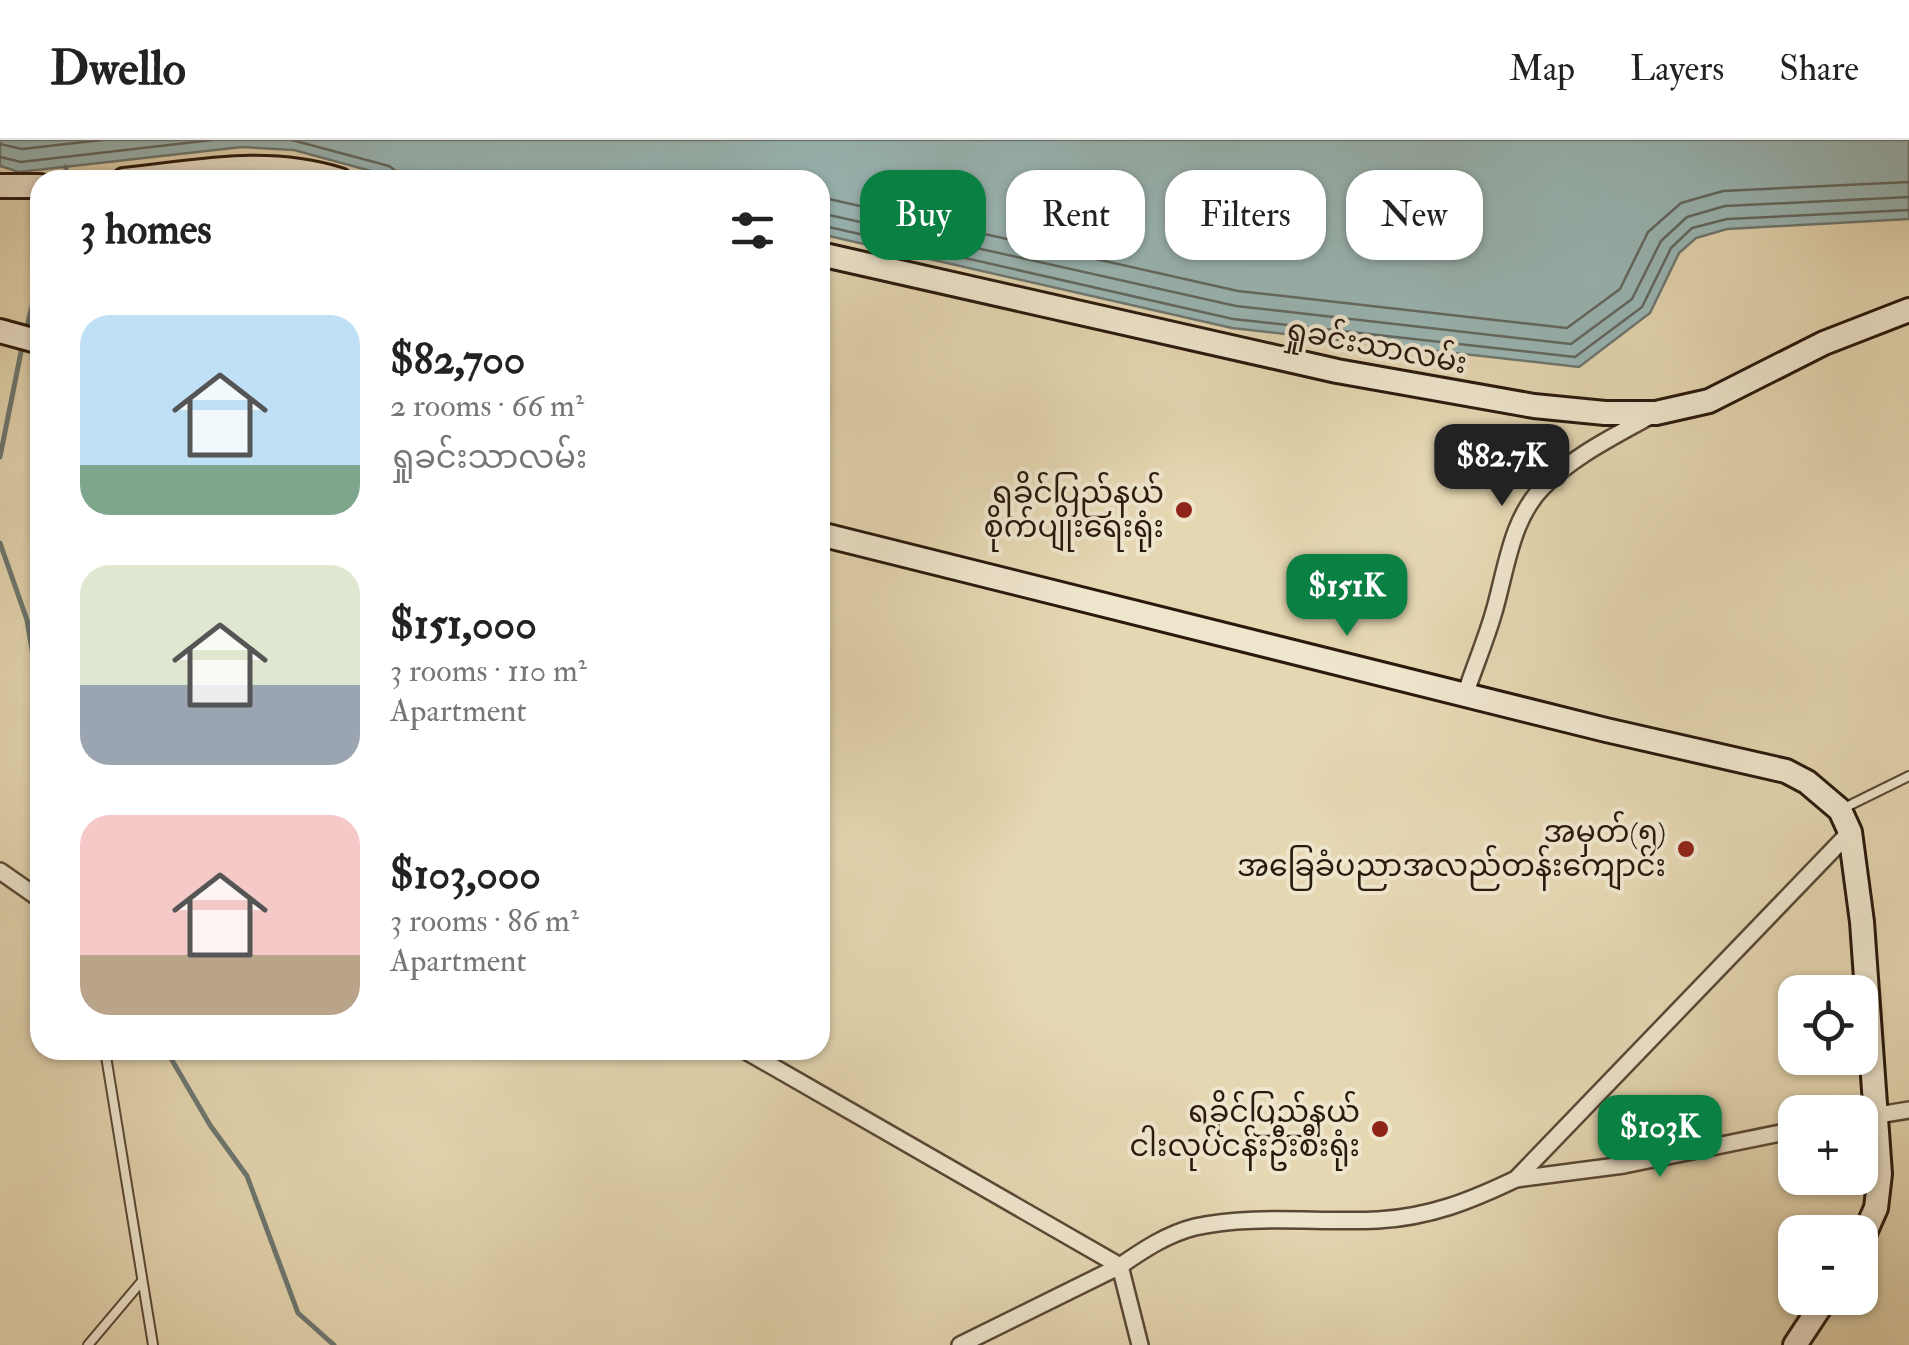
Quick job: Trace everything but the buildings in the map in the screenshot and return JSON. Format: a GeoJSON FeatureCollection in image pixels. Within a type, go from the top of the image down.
{"type":"FeatureCollection","features":[{"type":"Feature","properties":{"kind":"street"},"geometry":{"type":"LineString","coordinates":[[225,170],[265,166],[303,170]]}},
{"type":"Feature","properties":{"kind":"street","name":"ရှုခင်းသာလမ်း"},"geometry":{"type":"LineString","coordinates":[[830,256],[1354,374],[1549,408],[1656,413],[1709,401],[1824,343],[1909,310]]}},
{"type":"Feature","properties":{"kind":"street"},"geometry":{"type":"LineString","coordinates":[[2,331],[30,339]]}},
{"type":"Feature","properties":{"kind":"street"},"geometry":{"type":"LineString","coordinates":[[1465,695],[1530,502],[1558,473],[1656,413]]}},
{"type":"Feature","properties":{"kind":"street"},"geometry":{"type":"LineString","coordinates":[[830,536],[1786,771],[1807,782],[1840,810],[1850,832],[1862,922],[1867,1095]]}},
{"type":"Feature","properties":{"kind":"street"},"geometry":{"type":"LineString","coordinates":[[1516,1179],[1850,832]]}},
{"type":"Feature","properties":{"kind":"street"},"geometry":{"type":"LineString","coordinates":[[0,871],[30,891]]}},
{"type":"Feature","properties":{"kind":"street"},"geometry":{"type":"LineString","coordinates":[[761,1060],[1120,1266],[1140,1345]]}},
{"type":"Feature","properties":{"kind":"street"},"geometry":{"type":"LineString","coordinates":[[1878,1115],[1909,1110]]}},
{"type":"Feature","properties":{"kind":"street"},"geometry":{"type":"LineString","coordinates":[[960,1345],[1120,1266],[1147,1246],[1194,1228],[1284,1219],[1378,1220],[1415,1215],[1458,1206],[1516,1179],[1624,1165],[1778,1133]]}},
{"type":"Feature","properties":{"kind":"street"},"geometry":{"type":"LineString","coordinates":[[1873,1215],[1878,1185]]}},
{"type":"Feature","properties":{"kind":"street"},"geometry":{"type":"LineString","coordinates":[[1795,1345],[1815,1315]]}},
{"type":"Feature","properties":{"kind":"lane"},"geometry":{"type":"LineString","coordinates":[[1840,810],[1909,776]]}},
{"type":"Feature","properties":{"kind":"lane"},"geometry":{"type":"LineString","coordinates":[[107,1060],[152,1345]]}},
{"type":"Feature","properties":{"kind":"lane"},"geometry":{"type":"LineString","coordinates":[[88,1345],[142,1281]]}},
{"type":"Feature","properties":{"kind":"water"},"geometry":{"type":"Polygon","coordinates":[[[0,140],[1909,140],[1909,219],[1727,229],[1696,238],[1679,253],[1650,313],[1579,367],[1232,328],[934,260],[986,260],[986,170],[860,170],[860,243],[830,236],[830,170],[367,170],[294,150],[242,147],[19,172],[0,166],[0,140]]]}},
{"type":"Feature","properties":{"kind":"waterway"},"geometry":{"type":"LineString","coordinates":[[26,331],[30,314]]}},
{"type":"Feature","properties":{"kind":"waterway"},"geometry":{"type":"LineString","coordinates":[[0,457],[23,342]]}},
{"type":"Feature","properties":{"kind":"waterway"},"geometry":{"type":"LineString","coordinates":[[0,543],[30,638]]}},
{"type":"Feature","properties":{"kind":"waterway"},"geometry":{"type":"LineString","coordinates":[[172,1060],[210,1125],[247,1176],[298,1313],[334,1345]]}},
{"type":"Feature","properties":{"kind":"place","name":"ရခိုင်ပြည်နယ် စိုက်ပျိုးရေးရုံး"},"geometry":{"type":"Point","coordinates":[1184,510]}},
{"type":"Feature","properties":{"kind":"place","name":"အမှတ်(၅) အခြေခံပညာအလည်တန်းကျောင်း"},"geometry":{"type":"Point","coordinates":[1686,849]}},
{"type":"Feature","properties":{"kind":"place","name":"ရခိုင်ပြည်နယ် ငါးလုပ်ငန်းဦးစီးရုံး"},"geometry":{"type":"Point","coordinates":[1380,1129]}}]}
